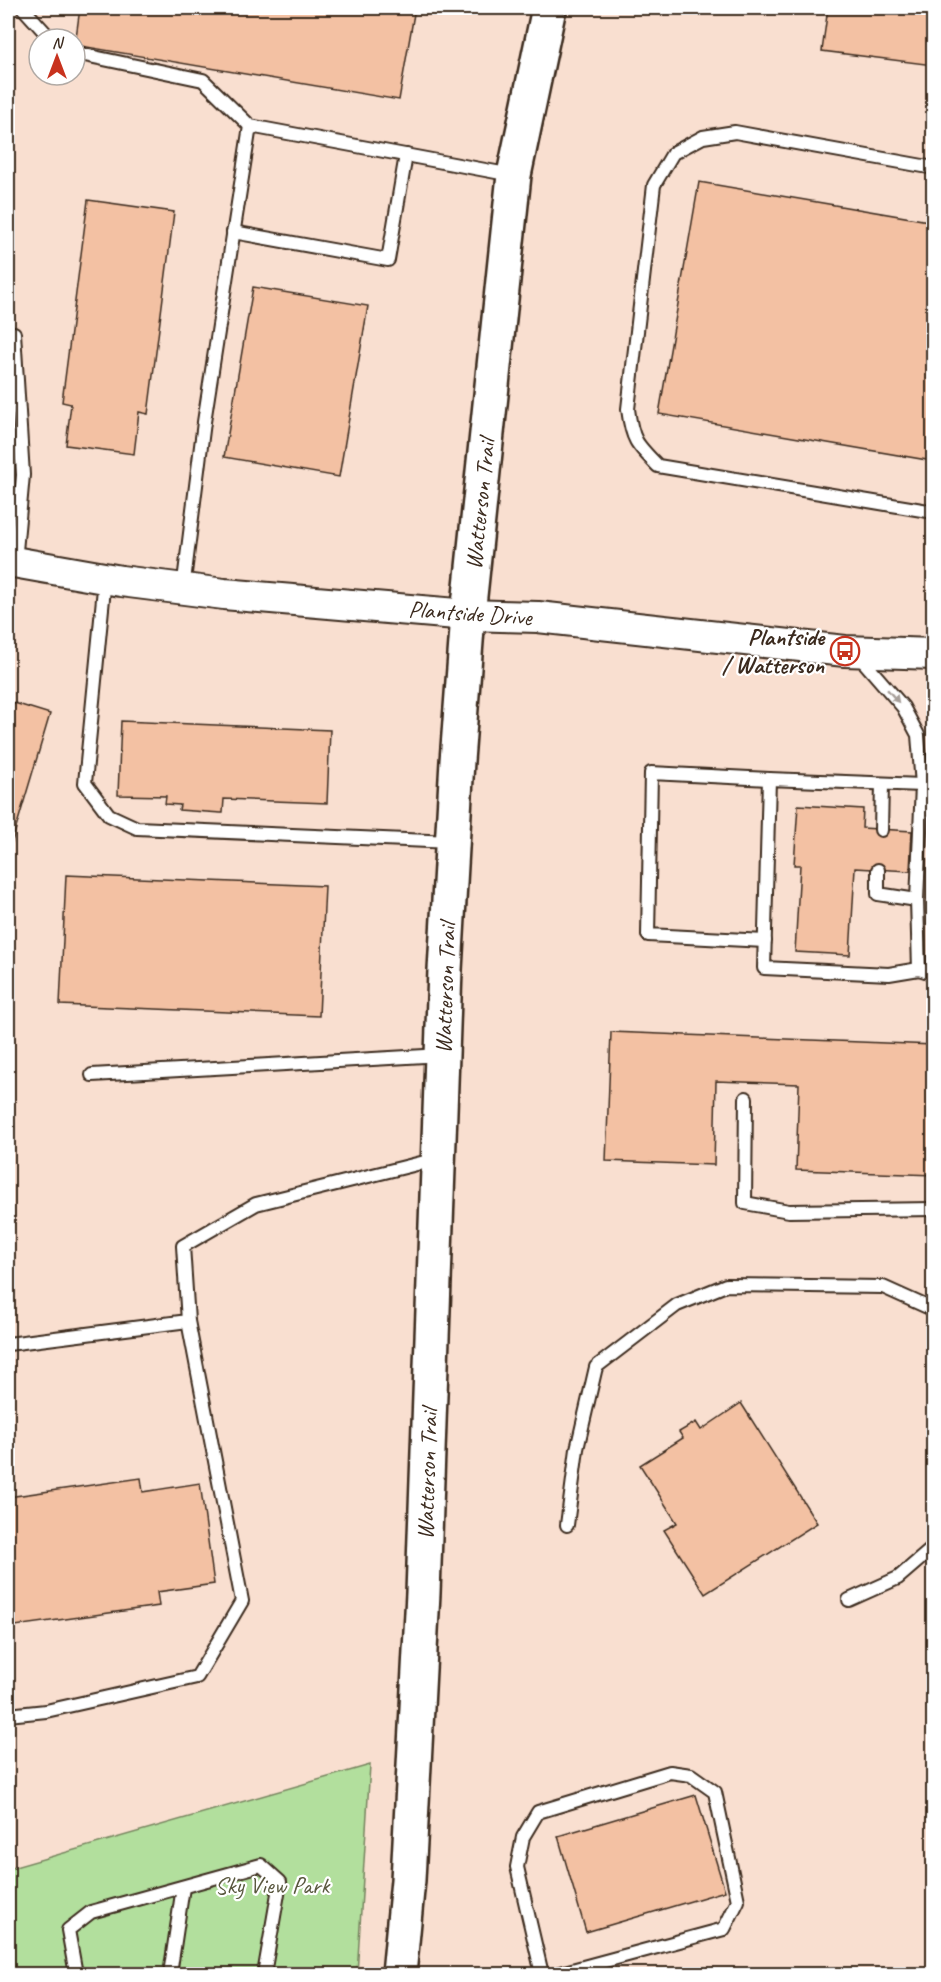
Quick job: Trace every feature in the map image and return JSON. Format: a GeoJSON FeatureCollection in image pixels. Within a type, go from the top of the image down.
{"type":"FeatureCollection","features":[{"type":"Feature","properties":{"kind":"main road","name":"Watterson Trail"},"geometry":{"type":"LineString","coordinates":[[399,1974],[408,1880],[423,1593],[442,1054],[452,842],[468,615],[514,175],[549,8]]}},
{"type":"Feature","properties":{"kind":"street","name":"Plantside Drive"},"geometry":{"type":"LineString","coordinates":[[11,562],[183,589],[468,615],[538,617],[855,651],[933,654]]}},
{"type":"Feature","properties":{"kind":"lane"},"geometry":{"type":"LineString","coordinates":[[23,8],[40,27]]}},
{"type":"Feature","properties":{"kind":"lane"},"geometry":{"type":"LineString","coordinates":[[87,56],[203,80],[250,126],[514,175]]}},
{"type":"Feature","properties":{"kind":"lane"},"geometry":{"type":"LineString","coordinates":[[183,589],[204,422],[250,126]]}},
{"type":"Feature","properties":{"kind":"lane"},"geometry":{"type":"LineString","coordinates":[[933,168],[735,132],[703,136],[673,153],[654,185],[628,409],[632,434],[642,450],[658,466],[933,512]]}},
{"type":"Feature","properties":{"kind":"lane"},"geometry":{"type":"LineString","coordinates":[[233,232],[388,260],[406,155]]}},
{"type":"Feature","properties":{"kind":"lane"},"geometry":{"type":"LineString","coordinates":[[11,562],[23,475],[14,333]]}},
{"type":"Feature","properties":{"kind":"lane"},"geometry":{"type":"LineString","coordinates":[[105,578],[85,783],[109,815],[137,828],[452,842]]}},
{"type":"Feature","properties":{"kind":"lane"},"geometry":{"type":"LineString","coordinates":[[855,651],[903,708],[918,735],[922,785],[917,900],[919,969]]}},
{"type":"Feature","properties":{"kind":"lane"},"geometry":{"type":"LineString","coordinates":[[765,941],[648,934],[651,773],[922,785]]}},
{"type":"Feature","properties":{"kind":"lane"},"geometry":{"type":"LineString","coordinates":[[769,778],[764,968],[890,974],[919,969],[933,974]]}},
{"type":"Feature","properties":{"kind":"lane"},"geometry":{"type":"LineString","coordinates":[[880,830],[882,784]]}},
{"type":"Feature","properties":{"kind":"lane"},"geometry":{"type":"LineString","coordinates":[[879,870],[879,894],[917,900]]}},
{"type":"Feature","properties":{"kind":"lane"},"geometry":{"type":"LineString","coordinates":[[92,1075],[442,1054]]}},
{"type":"Feature","properties":{"kind":"lane"},"geometry":{"type":"LineString","coordinates":[[746,1098],[745,1203],[789,1210],[933,1209]]}},
{"type":"Feature","properties":{"kind":"lane"},"geometry":{"type":"LineString","coordinates":[[8,1715],[46,1711],[197,1677],[242,1601],[188,1321],[183,1245],[256,1204],[438,1158]]}},
{"type":"Feature","properties":{"kind":"lane"},"geometry":{"type":"LineString","coordinates":[[567,1525],[577,1449],[596,1366],[677,1305],[726,1285],[883,1287],[933,1310]]}},
{"type":"Feature","properties":{"kind":"lane"},"geometry":{"type":"LineString","coordinates":[[8,1344],[188,1321]]}},
{"type":"Feature","properties":{"kind":"lane"},"geometry":{"type":"LineString","coordinates":[[849,1600],[898,1578],[933,1547]]}},
{"type":"Feature","properties":{"kind":"lane"},"geometry":{"type":"LineString","coordinates":[[542,1974],[517,1867],[523,1837],[538,1812],[670,1772],[691,1775],[715,1792],[738,1901],[724,1929],[557,1974]]}},
{"type":"Feature","properties":{"kind":"lane"},"geometry":{"type":"LineString","coordinates":[[76,1974],[68,1930],[91,1912],[261,1865],[280,1882],[264,1974]]}},
{"type":"Feature","properties":{"kind":"lane"},"geometry":{"type":"LineString","coordinates":[[170,1974],[183,1887]]}},
{"type":"Feature","properties":{"kind":"shaded area"},"geometry":{"type":"Polygon","coordinates":[[[8,8],[933,8],[933,1974],[8,1974],[8,8]]]}},
{"type":"Feature","properties":{"kind":"green space","name":"Sky View Park"},"geometry":{"type":"Polygon","coordinates":[[[370,1765],[357,1974],[8,1974],[8,1869],[370,1765]]]}},
{"type":"Feature","properties":{"kind":"building"},"geometry":{"type":"Polygon","coordinates":[[[80,8],[415,8],[399,100],[87,47],[87,27],[77,27],[80,8]]]}},
{"type":"Feature","properties":{"kind":"building"},"geometry":{"type":"Polygon","coordinates":[[[828,8],[934,8],[933,65],[822,51],[828,8]]]}},
{"type":"Feature","properties":{"kind":"building"},"geometry":{"type":"Polygon","coordinates":[[[699,182],[934,222],[933,461],[659,414],[699,182]]]}},
{"type":"Feature","properties":{"kind":"building"},"geometry":{"type":"Polygon","coordinates":[[[88,200],[174,212],[148,414],[139,412],[134,454],[66,445],[71,404],[62,402],[88,200]]]}},
{"type":"Feature","properties":{"kind":"building"},"geometry":{"type":"Polygon","coordinates":[[[253,287],[368,306],[339,477],[224,457],[253,287]]]}},
{"type":"Feature","properties":{"kind":"building"},"geometry":{"type":"Polygon","coordinates":[[[8,701],[50,714],[8,855],[8,701]]]}},
{"type":"Feature","properties":{"kind":"building"},"geometry":{"type":"Polygon","coordinates":[[[121,721],[330,730],[327,803],[224,799],[223,813],[221,813],[179,810],[180,805],[165,804],[166,796],[118,795],[121,721]]]}},
{"type":"Feature","properties":{"kind":"building"},"geometry":{"type":"Polygon","coordinates":[[[798,805],[863,809],[862,828],[912,831],[910,871],[855,868],[850,955],[795,952],[800,865],[794,865],[798,805]]]}},
{"type":"Feature","properties":{"kind":"building"},"geometry":{"type":"Polygon","coordinates":[[[66,875],[325,886],[319,1016],[60,1005],[66,875]]]}},
{"type":"Feature","properties":{"kind":"building"},"geometry":{"type":"Polygon","coordinates":[[[611,1032],[934,1045],[934,1175],[796,1170],[799,1084],[716,1081],[714,1165],[606,1161],[611,1032]]]}},
{"type":"Feature","properties":{"kind":"building"},"geometry":{"type":"Polygon","coordinates":[[[741,1403],[817,1523],[705,1594],[664,1530],[677,1523],[640,1465],[683,1438],[679,1432],[696,1422],[701,1430],[741,1403]]]}},
{"type":"Feature","properties":{"kind":"building"},"geometry":{"type":"Polygon","coordinates":[[[141,1478],[143,1492],[200,1483],[214,1584],[157,1592],[159,1606],[8,1627],[8,1497],[141,1478]]]}},
{"type":"Feature","properties":{"kind":"building"},"geometry":{"type":"Polygon","coordinates":[[[696,1795],[725,1891],[586,1932],[558,1836],[696,1795]]]}},
{"type":"Feature","properties":{"kind":"place","name":"Plantside / Watterson"},"geometry":{"type":"Point","coordinates":[845,651]}}]}
